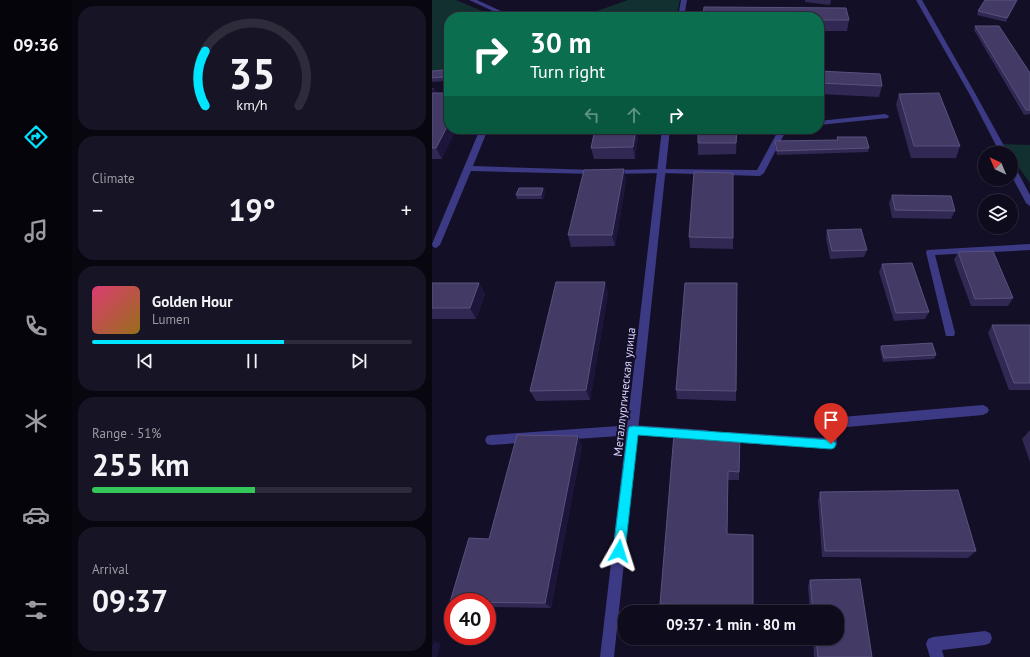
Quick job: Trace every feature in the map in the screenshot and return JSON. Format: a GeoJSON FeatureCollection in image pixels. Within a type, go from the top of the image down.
{"type":"FeatureCollection","features":[{"type":"Feature","properties":{"kind":"street"},"geometry":{"type":"LineString","coordinates":[[472,0],[500,12]]}},
{"type":"Feature","properties":{"kind":"street"},"geometry":{"type":"LineString","coordinates":[[682,12],[684,0]]}},
{"type":"Feature","properties":{"kind":"street"},"geometry":{"type":"LineString","coordinates":[[919,0],[1000,146]]}},
{"type":"Feature","properties":{"kind":"street"},"geometry":{"type":"LineString","coordinates":[[824,122],[885,116]]}},
{"type":"Feature","properties":{"kind":"street"},"geometry":{"type":"LineString","coordinates":[[436,245],[482,134]]}},
{"type":"Feature","properties":{"kind":"street","name":"Металлургическая улица"},"geometry":{"type":"LineString","coordinates":[[607,657],[666,134]]}},
{"type":"Feature","properties":{"kind":"street"},"geometry":{"type":"LineString","coordinates":[[467,168],[576,173],[662,171],[760,173],[780,134]]}},
{"type":"Feature","properties":{"kind":"street"},"geometry":{"type":"LineString","coordinates":[[1018,180],[1030,203]]}},
{"type":"Feature","properties":{"kind":"street"},"geometry":{"type":"LineString","coordinates":[[950,333],[930,252],[1030,246]]}},
{"type":"Feature","properties":{"kind":"street"},"geometry":{"type":"LineString","coordinates":[[491,440],[633,430],[831,444],[830,423],[983,410]]}},
{"type":"Feature","properties":{"kind":"street"},"geometry":{"type":"LineString","coordinates":[[936,657],[933,644],[985,638]]}},
{"type":"Feature","properties":{"kind":"green space"},"geometry":{"type":"Polygon","coordinates":[[[432,0],[456,0],[484,12],[444,12],[444,71],[432,72],[432,0]]]}},
{"type":"Feature","properties":{"kind":"green space"},"geometry":{"type":"Polygon","coordinates":[[[628,0],[680,0],[677,12],[594,12],[628,0]]]}},
{"type":"Feature","properties":{"kind":"green space"},"geometry":{"type":"Polygon","coordinates":[[[1002,144],[1030,145],[1030,183],[1018,167],[1018,146],[1003,146],[1002,144]]]}},
{"type":"Feature","properties":{"kind":"building"},"geometry":{"type":"Polygon","coordinates":[[[985,0],[1017,0],[1007,18],[978,11],[985,0]]]}},
{"type":"Feature","properties":{"kind":"building"},"geometry":{"type":"Polygon","coordinates":[[[704,7],[846,8],[849,20],[824,20],[824,12],[704,12],[704,7]]]}},
{"type":"Feature","properties":{"kind":"building"},"geometry":{"type":"Polygon","coordinates":[[[975,26],[999,26],[1030,73],[1030,110],[1026,110],[975,26]]]}},
{"type":"Feature","properties":{"kind":"building"},"geometry":{"type":"Polygon","coordinates":[[[444,70],[444,75],[443,77],[432,78],[432,71],[444,70]]]}},
{"type":"Feature","properties":{"kind":"building"},"geometry":{"type":"Polygon","coordinates":[[[824,71],[880,74],[882,86],[824,83],[824,71]]]}},
{"type":"Feature","properties":{"kind":"building"},"geometry":{"type":"Polygon","coordinates":[[[432,93],[444,93],[444,133],[436,148],[432,148],[432,93]]]}},
{"type":"Feature","properties":{"kind":"building"},"geometry":{"type":"Polygon","coordinates":[[[939,93],[960,146],[914,146],[899,94],[939,93]]]}},
{"type":"Feature","properties":{"kind":"building"},"geometry":{"type":"Polygon","coordinates":[[[594,134],[635,134],[633,147],[591,148],[594,134]]]}},
{"type":"Feature","properties":{"kind":"building"},"geometry":{"type":"Polygon","coordinates":[[[698,134],[737,134],[736,143],[698,143],[698,134]]]}},
{"type":"Feature","properties":{"kind":"building"},"geometry":{"type":"Polygon","coordinates":[[[837,137],[866,137],[869,148],[777,151],[775,141],[838,140],[837,137]]]}},
{"type":"Feature","properties":{"kind":"building"},"geometry":{"type":"Polygon","coordinates":[[[624,169],[612,235],[568,235],[584,170],[624,169]]]}},
{"type":"Feature","properties":{"kind":"building"},"geometry":{"type":"Polygon","coordinates":[[[694,172],[733,173],[733,238],[689,237],[694,172]]]}},
{"type":"Feature","properties":{"kind":"building"},"geometry":{"type":"Polygon","coordinates":[[[519,188],[543,188],[541,195],[516,195],[519,188]]]}},
{"type":"Feature","properties":{"kind":"building"},"geometry":{"type":"Polygon","coordinates":[[[892,195],[951,196],[955,211],[895,210],[892,195]]]}},
{"type":"Feature","properties":{"kind":"building"},"geometry":{"type":"Polygon","coordinates":[[[861,229],[867,250],[832,251],[827,230],[861,229]]]}},
{"type":"Feature","properties":{"kind":"building"},"geometry":{"type":"Polygon","coordinates":[[[993,251],[1013,298],[975,299],[958,252],[993,251]]]}},
{"type":"Feature","properties":{"kind":"building"},"geometry":{"type":"Polygon","coordinates":[[[912,263],[929,312],[896,313],[882,264],[912,263]]]}},
{"type":"Feature","properties":{"kind":"building"},"geometry":{"type":"Polygon","coordinates":[[[556,282],[605,282],[586,390],[530,391],[556,282]]]}},
{"type":"Feature","properties":{"kind":"building"},"geometry":{"type":"Polygon","coordinates":[[[432,283],[479,283],[470,308],[432,308],[432,283]]]}},
{"type":"Feature","properties":{"kind":"building"},"geometry":{"type":"Polygon","coordinates":[[[685,283],[737,283],[736,391],[676,390],[685,283]]]}},
{"type":"Feature","properties":{"kind":"building"},"geometry":{"type":"Polygon","coordinates":[[[992,325],[1030,325],[1030,383],[1014,383],[992,325]]]}},
{"type":"Feature","properties":{"kind":"building"},"geometry":{"type":"Polygon","coordinates":[[[932,343],[936,355],[884,358],[881,346],[932,343]]]}},
{"type":"Feature","properties":{"kind":"building"},"geometry":{"type":"Polygon","coordinates":[[[674,434],[740,435],[739,472],[728,471],[727,534],[753,535],[753,605],[660,604],[674,434]]]}},
{"type":"Feature","properties":{"kind":"building"},"geometry":{"type":"Polygon","coordinates":[[[517,435],[578,436],[545,603],[496,602],[496,593],[453,593],[469,538],[489,539],[517,435]]]}},
{"type":"Feature","properties":{"kind":"building"},"geometry":{"type":"Polygon","coordinates":[[[958,490],[976,551],[825,551],[820,492],[958,490]]]}},
{"type":"Feature","properties":{"kind":"building"},"geometry":{"type":"Polygon","coordinates":[[[860,579],[872,657],[818,657],[817,645],[844,645],[844,605],[812,605],[810,580],[860,579]]]}},
{"type":"Feature","properties":{"kind":"route"},"geometry":{"type":"LineString","coordinates":[[619,551],[633,430],[831,444]]}}]}
